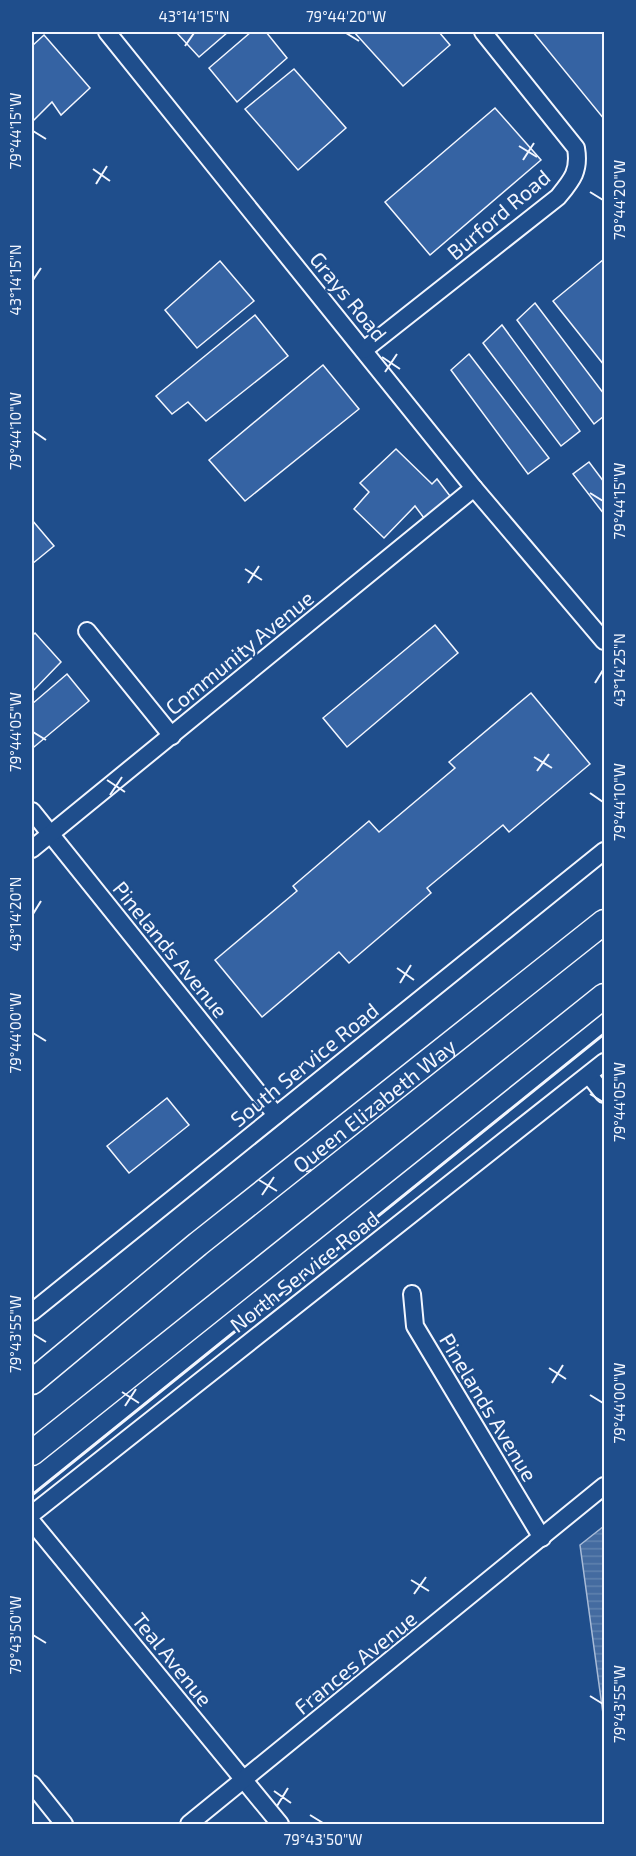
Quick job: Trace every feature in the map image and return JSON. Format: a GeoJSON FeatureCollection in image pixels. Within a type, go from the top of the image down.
{"type":"FeatureCollection","features":[{"type":"Feature","properties":{"kind":"highway","name":"Queen Elizabeth Way"},"geometry":{"type":"LineString","coordinates":[[32,1382],[198,1244],[604,922]]}},
{"type":"Feature","properties":{"kind":"highway"},"geometry":{"type":"LineString","coordinates":[[32,1453],[604,996]]}},
{"type":"Feature","properties":{"kind":"street","name":"Grays Road"},"geometry":{"type":"LineString","coordinates":[[107,32],[474,488],[604,641]]}},
{"type":"Feature","properties":{"kind":"street","name":"Burford Road"},"geometry":{"type":"LineString","coordinates":[[364,350],[558,197],[575,176],[579,163],[576,148],[483,32]]}},
{"type":"Feature","properties":{"kind":"street","name":"Community Avenue"},"geometry":{"type":"LineString","coordinates":[[32,849],[474,488]]}},
{"type":"Feature","properties":{"kind":"street"},"geometry":{"type":"LineString","coordinates":[[87,631],[172,736]]}},
{"type":"Feature","properties":{"kind":"street","name":"Pinelands Avenue"},"geometry":{"type":"LineString","coordinates":[[32,810],[276,1116]]}},
{"type":"Feature","properties":{"kind":"street","name":"South Service Road"},"geometry":{"type":"LineString","coordinates":[[32,1312],[604,851]]}},
{"type":"Feature","properties":{"kind":"street","name":"North Service Road"},"geometry":{"type":"LineString","coordinates":[[32,1514],[604,1062]]}},
{"type":"Feature","properties":{"kind":"street"},"geometry":{"type":"LineString","coordinates":[[588,1075],[604,1094]]}},
{"type":"Feature","properties":{"kind":"street","name":"Pinelands Avenue"},"geometry":{"type":"LineString","coordinates":[[412,1294],[415,1326],[542,1538]]}},
{"type":"Feature","properties":{"kind":"street","name":"Frances Avenue"},"geometry":{"type":"LineString","coordinates":[[189,1824],[244,1782],[604,1486]]}},
{"type":"Feature","properties":{"kind":"street","name":"Teal Avenue"},"geometry":{"type":"LineString","coordinates":[[32,1522],[280,1824]]}},
{"type":"Feature","properties":{"kind":"street"},"geometry":{"type":"LineString","coordinates":[[32,1784],[64,1824]]}},
{"type":"Feature","properties":{"kind":"water"},"geometry":{"type":"Polygon","coordinates":[[[604,1526],[604,1721],[580,1545],[604,1526]]]}},
{"type":"Feature","properties":{"kind":"building"},"geometry":{"type":"Polygon","coordinates":[[[176,32],[228,32],[199,57],[176,32]]]}},
{"type":"Feature","properties":{"kind":"building"},"geometry":{"type":"Polygon","coordinates":[[[251,32],[266,32],[287,58],[237,102],[209,68],[251,32]]]}},
{"type":"Feature","properties":{"kind":"building"},"geometry":{"type":"Polygon","coordinates":[[[354,32],[439,32],[450,45],[403,86],[354,32]]]}},
{"type":"Feature","properties":{"kind":"building"},"geometry":{"type":"Polygon","coordinates":[[[533,32],[604,32],[604,119],[533,32]]]}},
{"type":"Feature","properties":{"kind":"building"},"geometry":{"type":"Polygon","coordinates":[[[44,35],[90,88],[61,115],[52,102],[32,122],[32,46],[44,35]]]}},
{"type":"Feature","properties":{"kind":"building"},"geometry":{"type":"Polygon","coordinates":[[[294,69],[346,128],[298,170],[245,109],[294,69]]]}},
{"type":"Feature","properties":{"kind":"building"},"geometry":{"type":"Polygon","coordinates":[[[495,108],[541,160],[430,255],[385,202],[495,108]]]}},
{"type":"Feature","properties":{"kind":"building"},"geometry":{"type":"Polygon","coordinates":[[[604,259],[604,365],[553,301],[604,259]]]}},
{"type":"Feature","properties":{"kind":"building"},"geometry":{"type":"Polygon","coordinates":[[[220,261],[254,301],[197,348],[165,310],[220,261]]]}},
{"type":"Feature","properties":{"kind":"building"},"geometry":{"type":"Polygon","coordinates":[[[535,303],[604,394],[604,416],[594,424],[517,320],[535,303]]]}},
{"type":"Feature","properties":{"kind":"building"},"geometry":{"type":"Polygon","coordinates":[[[255,315],[288,356],[206,421],[188,402],[172,414],[156,396],[255,315]]]}},
{"type":"Feature","properties":{"kind":"building"},"geometry":{"type":"Polygon","coordinates":[[[502,325],[580,431],[561,446],[483,343],[502,325]]]}},
{"type":"Feature","properties":{"kind":"building"},"geometry":{"type":"Polygon","coordinates":[[[469,354],[549,458],[528,474],[451,370],[469,354]]]}},
{"type":"Feature","properties":{"kind":"building"},"geometry":{"type":"Polygon","coordinates":[[[323,365],[359,409],[245,501],[209,460],[323,365]]]}},
{"type":"Feature","properties":{"kind":"building"},"geometry":{"type":"Polygon","coordinates":[[[396,449],[432,484],[437,479],[450,496],[427,522],[415,506],[384,538],[354,509],[369,492],[360,483],[396,449]]]}},
{"type":"Feature","properties":{"kind":"building"},"geometry":{"type":"Polygon","coordinates":[[[589,462],[604,482],[604,514],[573,474],[589,462]]]}},
{"type":"Feature","properties":{"kind":"building"},"geometry":{"type":"Polygon","coordinates":[[[32,520],[54,546],[32,564],[32,520]]]}},
{"type":"Feature","properties":{"kind":"building"},"geometry":{"type":"Polygon","coordinates":[[[435,625],[458,653],[347,747],[323,718],[435,625]]]}},
{"type":"Feature","properties":{"kind":"building"},"geometry":{"type":"Polygon","coordinates":[[[35,633],[61,662],[32,692],[32,636],[35,633]]]}},
{"type":"Feature","properties":{"kind":"building"},"geometry":{"type":"Polygon","coordinates":[[[67,674],[89,701],[34,747],[32,744],[32,704],[67,674]]]}},
{"type":"Feature","properties":{"kind":"building"},"geometry":{"type":"Polygon","coordinates":[[[531,693],[590,764],[509,832],[503,825],[427,888],[431,893],[349,963],[339,952],[262,1017],[215,960],[297,891],[293,886],[369,821],[379,832],[455,768],[449,762],[531,693]]]}},
{"type":"Feature","properties":{"kind":"building"},"geometry":{"type":"Polygon","coordinates":[[[167,1098],[189,1125],[129,1173],[107,1146],[167,1098]]]}},
{"type":"Feature","properties":{"kind":"wall"},"geometry":{"type":"LineString","coordinates":[[32,1495],[604,1034]]}}]}
